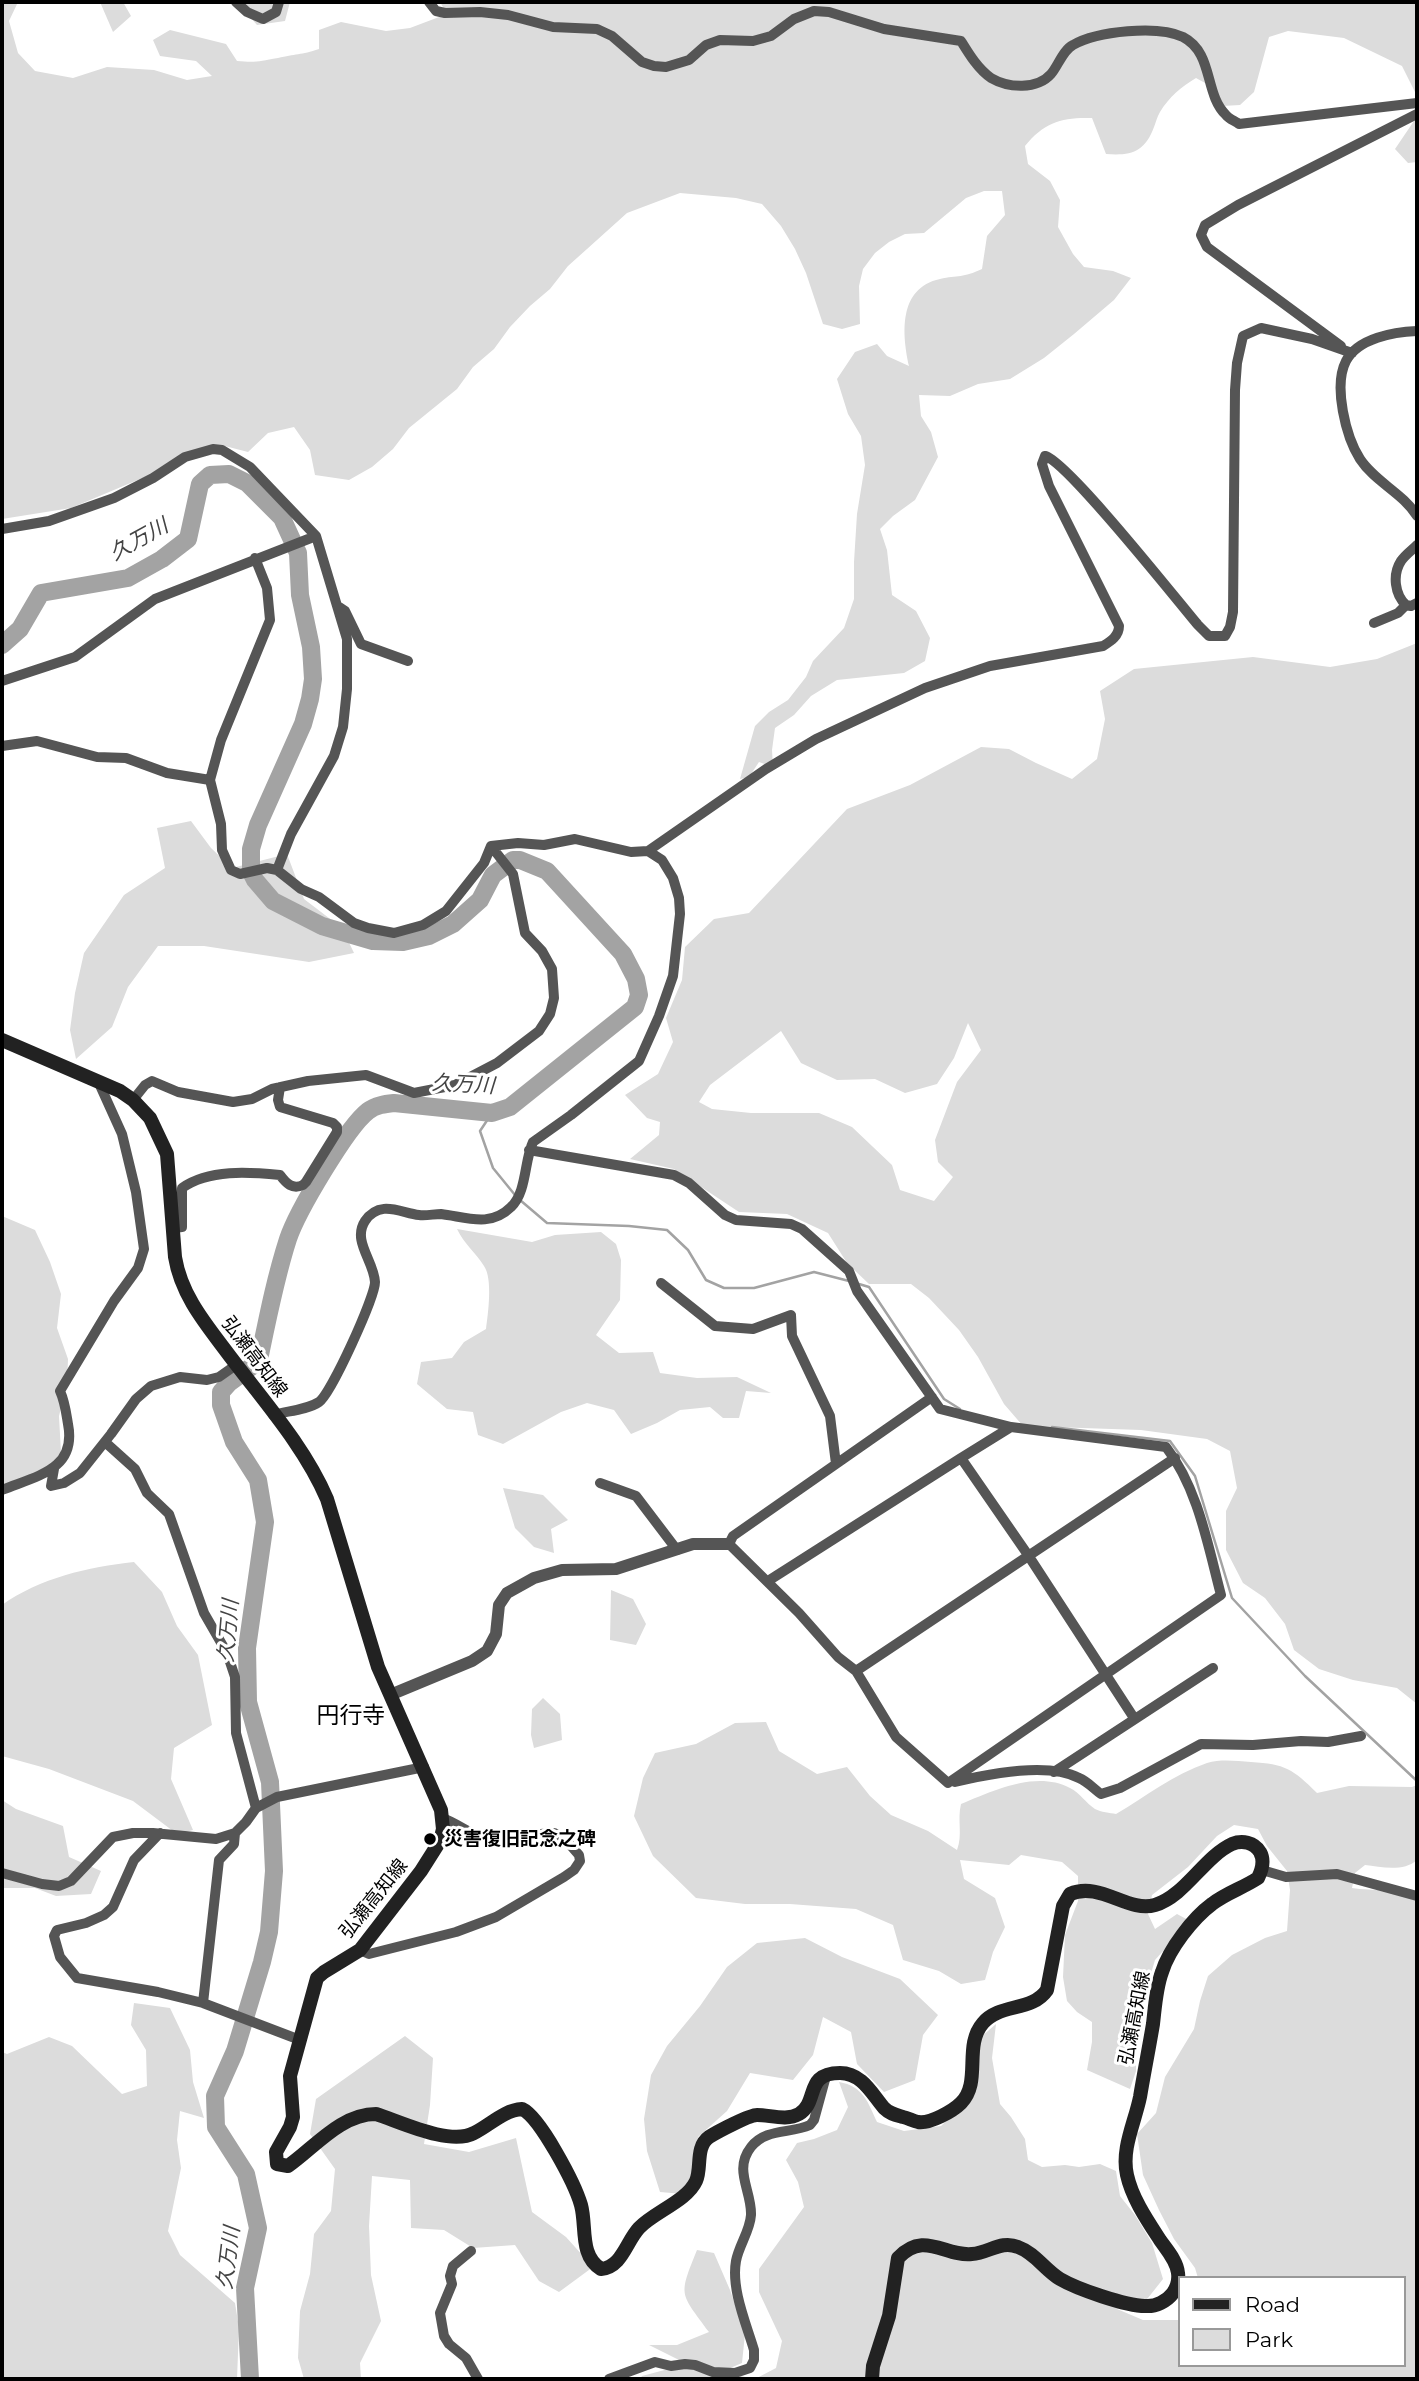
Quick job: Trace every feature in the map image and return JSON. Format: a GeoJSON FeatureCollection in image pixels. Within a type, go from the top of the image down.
{"type":"FeatureCollection","features":[{"type":"Feature","properties":{"kind":"main road","name":"弘瀬高知線"},"geometry":{"type":"LineString","coordinates":[[2,1040],[98,1081],[133,1100],[150,1118],[167,1154],[175,1257],[184,1291],[311,1465],[327,1499],[378,1667],[424,1767],[442,1818],[440,1841],[433,1853],[360,1950],[317,1978],[290,2076],[293,2117],[275,2152],[277,2164],[288,2166],[342,2125],[364,2114],[376,2114],[458,2138],[476,2132],[514,2109],[522,2109],[535,2118],[566,2172],[580,2203],[590,2259],[601,2269],[610,2268],[617,2263],[641,2226],[694,2187],[699,2171],[700,2151],[708,2138],[751,2116],[795,2116],[803,2112],[813,2087],[818,2080],[826,2076]]}},
{"type":"Feature","properties":{"kind":"main road"},"geometry":{"type":"LineString","coordinates":[[826,2076],[835,2073],[852,2075],[871,2090],[891,2113],[918,2122],[931,2120],[962,2102],[970,2090],[974,2041],[986,2019],[995,2013],[1038,2001],[1047,1990],[1051,1983],[1063,1906],[1070,1894],[1088,1890],[1140,1905],[1154,1906],[1180,1888],[1225,1848],[1240,1842],[1254,1846],[1260,1853],[1262,1870]]}},
{"type":"Feature","properties":{"kind":"main road","name":"弘瀬高知線"},"geometry":{"type":"LineString","coordinates":[[872,2379],[873,2366],[889,2316],[898,2258],[912,2247],[938,2247],[968,2255],[1000,2245],[1010,2245],[1029,2252],[1061,2280],[1126,2303],[1154,2306],[1166,2300],[1173,2292],[1178,2272],[1175,2262],[1145,2217],[1126,2172],[1128,2144],[1137,2112],[1158,1986],[1169,1954],[1198,1917],[1216,1901],[1258,1878],[1262,1870]]}},
{"type":"Feature","properties":{"kind":"street"},"geometry":{"type":"LineString","coordinates":[[236,2],[247,12],[263,19],[276,12],[279,2]]}},
{"type":"Feature","properties":{"kind":"street"},"geometry":{"type":"LineString","coordinates":[[429,2],[436,11],[445,13],[480,12],[508,15],[553,27],[597,29],[612,36],[642,62],[666,67],[689,60],[706,45],[720,40],[753,41],[771,36],[794,19],[814,11],[829,12],[884,29],[961,41],[975,62],[991,78],[1008,85],[1026,86],[1042,82],[1050,76],[1070,46],[1091,38],[1122,33],[1160,32],[1184,38],[1202,55],[1218,104],[1226,116],[1240,124],[1417,103]]}},
{"type":"Feature","properties":{"kind":"street"},"geometry":{"type":"LineString","coordinates":[[1352,354],[1207,247],[1202,240],[1201,230],[1238,205],[1417,114]]}},
{"type":"Feature","properties":{"kind":"street"},"geometry":{"type":"LineString","coordinates":[[255,558],[267,588],[270,620],[221,740],[210,780],[221,824],[222,850],[231,870],[240,874],[272,869],[301,889],[319,897],[354,923],[394,933],[423,925],[446,911],[495,850],[518,843],[544,845],[575,839],[631,852],[648,851],[766,769],[816,740],[914,693],[990,666],[1103,646],[1115,637],[1119,626],[1049,486],[1042,464],[1045,456],[1052,458],[1080,485],[1209,636],[1225,636],[1233,612],[1235,390],[1243,336],[1261,328],[1312,339],[1352,354]]}},
{"type":"Feature","properties":{"kind":"street"},"geometry":{"type":"LineString","coordinates":[[1417,331],[1399,332],[1371,341],[1352,354],[1346,361],[1341,386],[1342,410],[1352,445],[1374,476],[1408,504],[1417,516]]}},
{"type":"Feature","properties":{"kind":"street"},"geometry":{"type":"LineString","coordinates":[[2,529],[49,521],[114,498],[153,478],[185,457],[213,449],[222,450],[250,467],[316,536],[347,639],[347,689],[343,727],[334,756],[272,869]]}},
{"type":"Feature","properties":{"kind":"street"},"geometry":{"type":"LineString","coordinates":[[2,681],[75,657],[155,599],[316,536]]}},
{"type":"Feature","properties":{"kind":"street"},"geometry":{"type":"LineString","coordinates":[[1412,604],[1400,599],[1396,589],[1397,570],[1401,560],[1417,545]]}},
{"type":"Feature","properties":{"kind":"street"},"geometry":{"type":"LineString","coordinates":[[1374,623],[1412,604]]}},
{"type":"Feature","properties":{"kind":"street"},"geometry":{"type":"LineString","coordinates":[[337,605],[345,611],[361,643],[408,661]]}},
{"type":"Feature","properties":{"kind":"street"},"geometry":{"type":"LineString","coordinates":[[2,746],[37,741],[97,757],[126,758],[167,773],[210,780]]}},
{"type":"Feature","properties":{"kind":"street"},"geometry":{"type":"LineString","coordinates":[[133,1100],[145,1085],[152,1081],[178,1091],[233,1102],[308,1081],[366,1075],[414,1093],[455,1086],[496,1063],[539,1031],[550,1014],[554,998],[552,969],[542,951],[525,933],[513,874],[495,850]]}},
{"type":"Feature","properties":{"kind":"street"},"geometry":{"type":"LineString","coordinates":[[273,1415],[317,1404],[326,1396],[342,1365],[375,1286],[374,1270],[362,1241],[362,1229],[366,1219],[375,1212],[397,1208],[421,1215],[440,1214],[471,1221],[496,1218],[513,1206],[520,1192],[533,1142],[639,1061],[673,976],[680,914],[673,878],[662,860],[648,851]]}},
{"type":"Feature","properties":{"kind":"street"},"geometry":{"type":"LineString","coordinates":[[98,1081],[122,1134],[136,1192],[144,1249],[138,1268],[114,1301],[60,1391],[64,1398],[71,1435],[66,1454],[54,1469],[51,1486],[64,1483],[80,1473],[136,1399],[150,1386],[180,1377],[207,1380],[219,1377],[237,1366]]}},
{"type":"Feature","properties":{"kind":"street"},"geometry":{"type":"LineString","coordinates":[[174,1228],[183,1227],[182,1188],[190,1183],[232,1173],[281,1175],[287,1183],[295,1187],[306,1182],[337,1132],[337,1127],[333,1123],[281,1107],[278,1100],[280,1087]]}},
{"type":"Feature","properties":{"kind":"street"},"geometry":{"type":"LineString","coordinates":[[529,1150],[674,1175],[689,1183],[725,1215],[736,1220],[791,1224],[802,1229],[849,1271],[857,1291],[940,1409],[1012,1427],[1166,1447],[1175,1458],[1184,1474],[1221,1595],[948,1783]]}},
{"type":"Feature","properties":{"kind":"street"},"geometry":{"type":"LineString","coordinates":[[661,1283],[715,1326],[753,1329],[791,1315],[792,1336],[830,1416],[836,1464]]}},
{"type":"Feature","properties":{"kind":"street"},"geometry":{"type":"LineString","coordinates":[[729,1544],[733,1536],[932,1397]]}},
{"type":"Feature","properties":{"kind":"street"},"geometry":{"type":"LineString","coordinates":[[768,1581],[1012,1427]]}},
{"type":"Feature","properties":{"kind":"street"},"geometry":{"type":"LineString","coordinates":[[105,1441],[135,1469],[147,1493],[169,1514],[204,1613],[227,1653],[235,1677],[236,1733],[261,1805]]}},
{"type":"Feature","properties":{"kind":"street"},"geometry":{"type":"LineString","coordinates":[[961,1458],[1134,1718]]}},
{"type":"Feature","properties":{"kind":"street"},"geometry":{"type":"LineString","coordinates":[[856,1671],[1175,1458]]}},
{"type":"Feature","properties":{"kind":"street"},"geometry":{"type":"LineString","coordinates":[[2,1490],[54,1469]]}},
{"type":"Feature","properties":{"kind":"street"},"geometry":{"type":"LineString","coordinates":[[600,1483],[636,1496],[677,1550]]}},
{"type":"Feature","properties":{"kind":"street"},"geometry":{"type":"LineString","coordinates":[[390,1695],[472,1661],[487,1651],[496,1634],[499,1605],[507,1594],[534,1578],[562,1570],[616,1569],[693,1545],[729,1544],[768,1581],[838,1657],[856,1671],[896,1737],[948,1783]]}},
{"type":"Feature","properties":{"kind":"street"},"geometry":{"type":"LineString","coordinates":[[1054,1772],[1213,1668]]}},
{"type":"Feature","properties":{"kind":"street"},"geometry":{"type":"LineString","coordinates":[[948,1783],[1021,1769],[1076,1776],[1101,1794],[1120,1788],[1201,1744],[1328,1742],[1362,1736]]}},
{"type":"Feature","properties":{"kind":"street"},"geometry":{"type":"LineString","coordinates":[[2,1873],[60,1886],[71,1881],[113,1838],[133,1833],[160,1833],[216,1839],[235,1833],[261,1805],[277,1797],[424,1767]]}},
{"type":"Feature","properties":{"kind":"street"},"geometry":{"type":"LineString","coordinates":[[360,1950],[369,1954],[484,1922],[556,1882],[573,1870],[580,1861],[579,1855],[565,1839],[554,1833],[486,1838],[475,1836],[442,1818]]}},
{"type":"Feature","properties":{"kind":"street"},"geometry":{"type":"LineString","coordinates":[[160,1833],[134,1860],[113,1907],[104,1915],[86,1923],[57,1930],[54,1936],[60,1957],[77,1978],[159,1992],[203,2003],[300,2040]]}},
{"type":"Feature","properties":{"kind":"street"},"geometry":{"type":"LineString","coordinates":[[203,2003],[219,1860],[234,1844],[235,1833]]}},
{"type":"Feature","properties":{"kind":"street"},"geometry":{"type":"LineString","coordinates":[[1262,1870],[1286,1877],[1337,1874],[1417,1896]]}},
{"type":"Feature","properties":{"kind":"street"},"geometry":{"type":"LineString","coordinates":[[609,2379],[655,2362],[671,2366],[695,2365],[713,2372],[735,2373],[750,2368],[754,2360],[754,2350],[735,2276],[736,2261],[751,2217],[743,2163],[750,2149],[761,2137],[810,2125],[814,2120],[826,2076]]}},
{"type":"Feature","properties":{"kind":"street"},"geometry":{"type":"LineString","coordinates":[[471,2251],[453,2266],[450,2276],[452,2284],[440,2313],[444,2336],[449,2344],[466,2358],[478,2379]]}},
{"type":"Feature","properties":{"kind":"green space"},"geometry":{"type":"Polygon","coordinates":[[[2,2],[18,2],[9,21],[18,53],[35,71],[73,78],[107,67],[154,70],[187,80],[212,76],[196,61],[160,56],[153,40],[170,30],[226,44],[237,61],[249,62],[319,49],[319,30],[341,22],[386,31],[410,28],[447,14],[440,2],[1417,2],[1417,96],[1402,66],[1344,38],[1288,31],[1269,37],[1254,92],[1240,105],[1222,106],[1214,88],[1196,78],[1167,102],[1146,142],[1136,151],[1106,154],[1092,118],[1063,120],[1047,126],[1032,138],[1025,146],[1028,164],[1050,181],[1060,200],[1058,227],[1073,254],[1084,267],[1113,271],[1131,278],[1114,300],[1074,334],[1044,358],[1010,379],[978,384],[950,396],[919,395],[921,416],[931,432],[938,457],[915,500],[880,529],[887,550],[892,595],[916,611],[930,638],[925,661],[904,673],[837,680],[811,696],[794,715],[775,728],[773,767],[759,762],[749,777],[740,779],[755,726],[769,712],[788,700],[806,677],[813,661],[844,628],[854,599],[857,514],[865,465],[861,436],[848,414],[837,379],[855,352],[877,344],[887,356],[909,366],[905,327],[910,302],[916,292],[926,284],[982,269],[987,236],[1005,215],[1002,191],[984,191],[966,198],[924,233],[905,234],[875,253],[863,269],[859,286],[860,324],[842,329],[823,324],[795,249],[781,226],[762,204],[736,198],[680,193],[627,213],[568,266],[550,289],[510,327],[494,349],[473,367],[457,389],[409,428],[393,449],[372,467],[349,480],[315,475],[310,450],[294,427],[268,433],[248,452],[221,445],[71,508],[2,519],[2,2]]]}},
{"type":"Feature","properties":{"kind":"green space"},"geometry":{"type":"Polygon","coordinates":[[[100,2],[123,2],[131,16],[113,32],[100,2]]]}},
{"type":"Feature","properties":{"kind":"green space"},"geometry":{"type":"Polygon","coordinates":[[[237,2],[290,2],[285,21],[257,25],[237,2]]]}},
{"type":"Feature","properties":{"kind":"green space"},"geometry":{"type":"Polygon","coordinates":[[[1417,109],[1417,162],[1408,163],[1395,149],[1416,118],[1417,109]]]}},
{"type":"Feature","properties":{"kind":"green space"},"geometry":{"type":"Polygon","coordinates":[[[1417,643],[1417,1704],[1397,1688],[1353,1680],[1319,1669],[1294,1650],[1285,1624],[1265,1598],[1243,1583],[1226,1550],[1226,1511],[1237,1488],[1230,1451],[1207,1439],[1141,1430],[1023,1426],[1004,1404],[978,1357],[959,1330],[929,1298],[911,1284],[869,1284],[847,1263],[828,1233],[787,1214],[739,1212],[674,1169],[630,1159],[659,1135],[660,1122],[647,1118],[625,1095],[658,1074],[673,1042],[666,1018],[682,980],[685,947],[714,919],[749,913],[847,809],[910,785],[981,747],[1009,749],[1072,779],[1097,759],[1105,719],[1100,691],[1134,669],[1253,657],[1330,667],[1377,659],[1417,643]],[[968,1023],[954,1058],[937,1084],[905,1093],[875,1079],[837,1080],[801,1063],[781,1031],[710,1085],[699,1102],[712,1109],[751,1113],[819,1113],[852,1127],[892,1165],[900,1190],[934,1201],[953,1177],[938,1162],[935,1140],[957,1082],[981,1050],[968,1023]]]}},
{"type":"Feature","properties":{"kind":"green space"},"geometry":{"type":"Polygon","coordinates":[[[191,821],[211,848],[232,868],[287,854],[304,899],[342,928],[354,953],[309,962],[204,946],[158,946],[128,987],[112,1027],[76,1059],[70,1030],[84,953],[124,895],[165,868],[157,828],[191,821]]]}},
{"type":"Feature","properties":{"kind":"green space"},"geometry":{"type":"Polygon","coordinates":[[[2,1216],[35,1230],[50,1262],[61,1294],[57,1328],[68,1359],[67,1384],[59,1416],[61,1453],[42,1474],[2,1495],[2,1216]]]}},
{"type":"Feature","properties":{"kind":"green space"},"geometry":{"type":"Polygon","coordinates":[[[457,1229],[532,1242],[555,1235],[601,1232],[616,1244],[621,1260],[620,1300],[596,1335],[619,1353],[653,1352],[660,1373],[697,1378],[737,1377],[771,1393],[746,1391],[739,1418],[723,1418],[710,1407],[680,1410],[631,1434],[614,1410],[587,1403],[561,1412],[503,1444],[478,1435],[473,1412],[447,1409],[417,1384],[421,1362],[452,1358],[464,1342],[486,1329],[489,1297],[487,1272],[457,1229]]]}},
{"type":"Feature","properties":{"kind":"green space"},"geometry":{"type":"Polygon","coordinates":[[[503,1488],[543,1495],[568,1520],[551,1529],[554,1553],[534,1547],[515,1528],[503,1488]]]}},
{"type":"Feature","properties":{"kind":"green space"},"geometry":{"type":"Polygon","coordinates":[[[134,1562],[162,1592],[177,1626],[198,1655],[212,1725],[174,1748],[171,1779],[193,1830],[177,1834],[133,1801],[49,1769],[2,1756],[2,1605],[32,1588],[65,1575],[134,1562]]]}},
{"type":"Feature","properties":{"kind":"green space"},"geometry":{"type":"Polygon","coordinates":[[[611,1590],[633,1599],[646,1624],[636,1645],[610,1640],[611,1590]]]}},
{"type":"Feature","properties":{"kind":"green space"},"geometry":{"type":"Polygon","coordinates":[[[543,1698],[560,1714],[562,1740],[534,1748],[531,1735],[532,1709],[543,1698]]]}},
{"type":"Feature","properties":{"kind":"green space"},"geometry":{"type":"Polygon","coordinates":[[[766,1722],[779,1751],[817,1774],[847,1767],[870,1796],[891,1815],[928,1831],[957,1850],[961,1804],[1001,1788],[1029,1782],[1057,1783],[1074,1790],[1095,1809],[1116,1814],[1183,1773],[1218,1761],[1280,1766],[1295,1773],[1317,1793],[1349,1786],[1417,1785],[1417,1860],[1399,1867],[1365,1865],[1355,1873],[1352,1888],[1395,1892],[1417,1901],[1417,2379],[755,2379],[776,2368],[782,2341],[759,2292],[759,2269],[804,2207],[798,2182],[786,2160],[797,2143],[837,2130],[848,2107],[839,2082],[859,2091],[877,2122],[904,2131],[941,2126],[960,2108],[981,2037],[996,2024],[992,2058],[1000,2104],[1025,2139],[1028,2160],[1042,2167],[1100,2164],[1116,2171],[1120,2196],[1152,2243],[1163,2279],[1144,2303],[1117,2309],[1143,2320],[1178,2320],[1178,2367],[1405,2367],[1405,2276],[1197,2276],[1195,2268],[1174,2239],[1143,2175],[1137,2134],[1156,2113],[1165,2077],[1194,2029],[1208,1976],[1232,1955],[1265,1938],[1287,1931],[1290,1890],[1287,1871],[1267,1846],[1258,1829],[1234,1825],[1217,1836],[1188,1867],[1152,1895],[1148,1914],[1155,1929],[1177,1914],[1190,1921],[1155,1960],[1136,2024],[1136,2071],[1130,2089],[1087,2070],[1092,2022],[1067,2001],[1063,1977],[1065,1935],[1078,1901],[1078,1876],[1062,1862],[1021,1855],[1009,1865],[960,1860],[964,1879],[995,1898],[1005,1927],[993,1952],[985,1980],[961,1984],[939,1971],[903,1960],[893,1925],[856,1909],[745,1904],[696,1898],[653,1856],[634,1816],[643,1778],[655,1753],[696,1744],[735,1723],[766,1722]]]}},
{"type":"Feature","properties":{"kind":"green space"},"geometry":{"type":"Polygon","coordinates":[[[2,1800],[16,1809],[63,1826],[69,1857],[101,1871],[91,1894],[56,1896],[35,1888],[2,1888],[2,1800]]]}},
{"type":"Feature","properties":{"kind":"green space"},"geometry":{"type":"Polygon","coordinates":[[[805,1938],[842,1957],[900,1979],[938,2015],[923,2035],[915,2080],[884,2092],[857,2064],[851,2032],[823,2017],[813,2055],[793,2080],[750,2073],[727,2111],[698,2137],[696,2172],[683,2194],[660,2192],[647,2151],[644,2119],[651,2075],[667,2046],[727,1967],[757,1943],[805,1938]]]}},
{"type":"Feature","properties":{"kind":"green space"},"geometry":{"type":"Polygon","coordinates":[[[134,2003],[170,2008],[190,2050],[193,2082],[204,2118],[180,2111],[177,2140],[181,2168],[168,2231],[180,2255],[235,2303],[239,2328],[237,2379],[2,2379],[2,2052],[7,2054],[49,2037],[72,2046],[122,2094],[147,2086],[146,2050],[131,2025],[134,2003]]]}},
{"type":"Feature","properties":{"kind":"green space"},"geometry":{"type":"Polygon","coordinates":[[[405,2036],[433,2058],[424,2144],[469,2152],[516,2138],[532,2212],[566,2237],[593,2267],[559,2292],[539,2281],[515,2245],[473,2248],[444,2230],[411,2228],[410,2180],[372,2176],[369,2226],[371,2275],[381,2321],[360,2363],[361,2379],[304,2379],[298,2358],[300,2311],[310,2274],[314,2234],[331,2211],[335,2169],[310,2134],[316,2099],[405,2036]]]}},
{"type":"Feature","properties":{"kind":"green space"},"geometry":{"type":"Polygon","coordinates":[[[697,2250],[714,2253],[745,2334],[742,2363],[721,2372],[755,2379],[640,2379],[642,2376],[687,2364],[649,2345],[677,2345],[709,2332],[685,2294],[687,2277],[697,2250]]]}},
{"type":"Feature","properties":{"kind":"waterway","name":"久万川"},"geometry":{"type":"LineString","coordinates":[[2,645],[20,629],[41,593],[128,578],[162,559],[188,539],[200,484],[210,475],[229,474],[247,483],[282,518],[298,553],[300,595],[311,647],[313,679],[303,724],[258,825],[251,849],[251,872],[255,880],[273,901],[322,926],[373,941],[403,942],[429,936],[453,924],[480,900],[493,875],[513,860],[520,860],[547,871],[623,954],[636,979],[639,995],[635,1007],[510,1107],[492,1113],[394,1103],[377,1106],[368,1111],[336,1151],[293,1226],[280,1267],[260,1355],[255,1364],[221,1392],[221,1405],[234,1442],[258,1480],[265,1522],[247,1648],[248,1702],[270,1782],[274,1871],[269,1932],[235,2051],[215,2096],[216,2127],[246,2174],[258,2228],[245,2288],[250,2379]]}},
{"type":"Feature","properties":{"kind":"waterway"},"geometry":{"type":"LineString","coordinates":[[492,1113],[480,1131],[493,1168],[515,1195]]}},
{"type":"Feature","properties":{"kind":"waterway"},"geometry":{"type":"LineString","coordinates":[[520,1200],[547,1223],[667,1230],[688,1250],[706,1280],[724,1288],[754,1288],[814,1272],[849,1281]]}},
{"type":"Feature","properties":{"kind":"waterway"},"geometry":{"type":"LineString","coordinates":[[859,1284],[869,1287],[944,1399],[960,1409]]}},
{"type":"Feature","properties":{"kind":"waterway"},"geometry":{"type":"LineString","coordinates":[[1052,1427],[1170,1441],[1195,1476],[1232,1598],[1305,1676],[1417,1781]]}},
{"type":"Feature","properties":{"kind":"place","name":"災害復旧記念之碑"},"geometry":{"type":"Point","coordinates":[430,1839]}},
{"type":"Feature","properties":{"kind":"district","name":"円行寺"},"geometry":{"type":"Point","coordinates":[351,1716]}}]}
